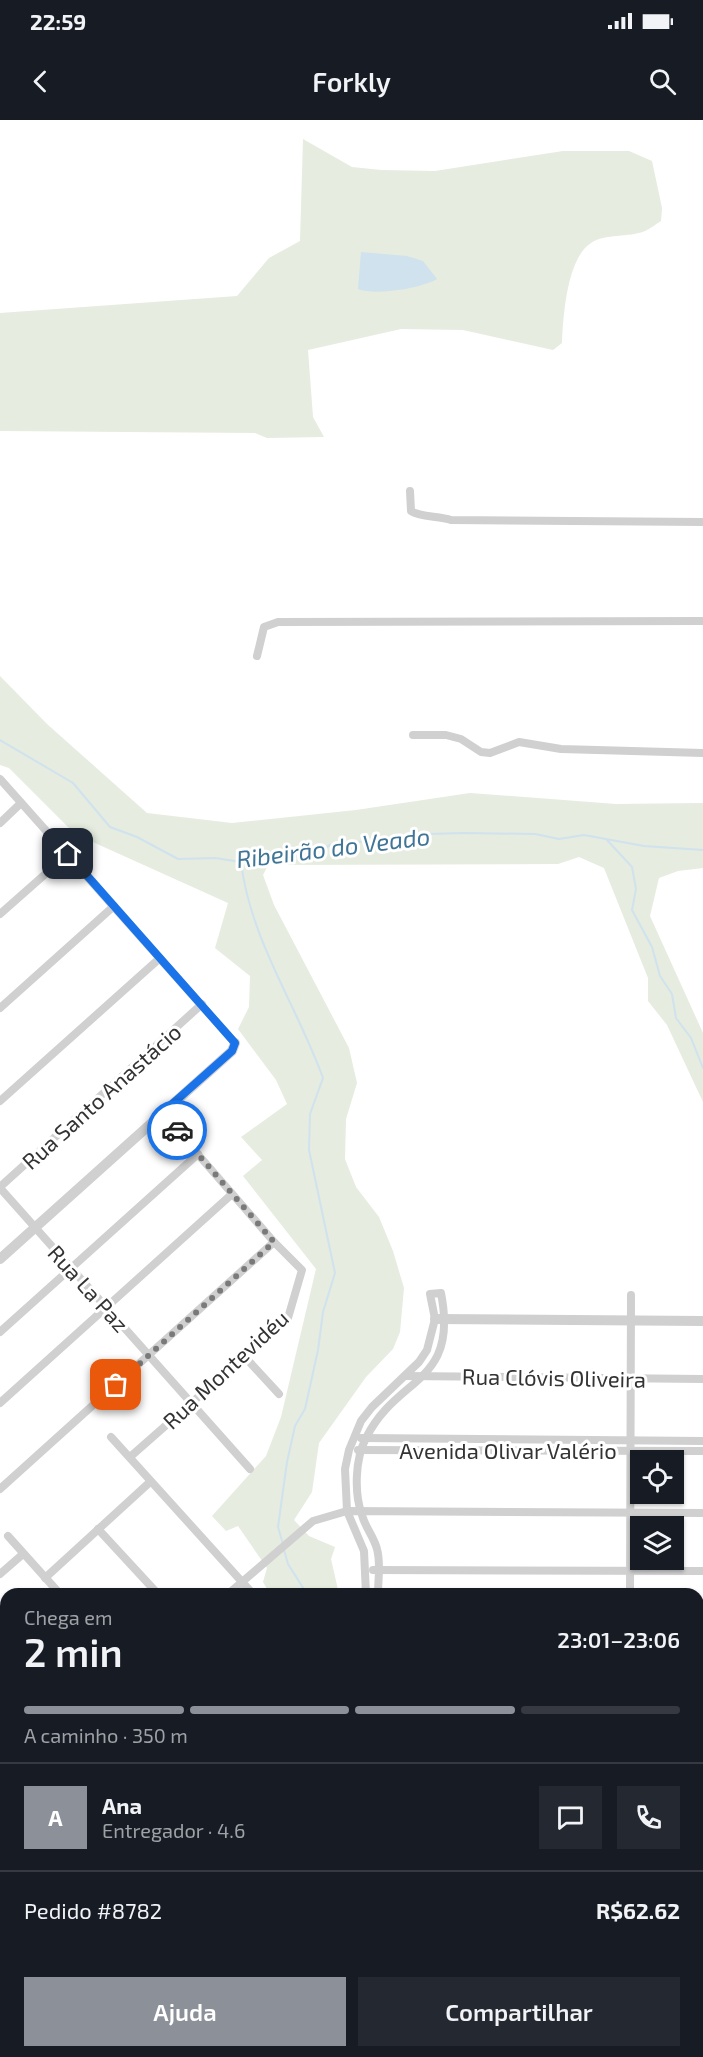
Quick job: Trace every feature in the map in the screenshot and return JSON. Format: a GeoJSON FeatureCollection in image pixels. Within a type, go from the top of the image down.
{"type":"FeatureCollection","features":[{"type":"Feature","properties":{"kind":"street"},"geometry":{"type":"LineString","coordinates":[[410,491],[411,511],[416,514],[437,515],[451,520],[703,522]]}},
{"type":"Feature","properties":{"kind":"street"},"geometry":{"type":"LineString","coordinates":[[257,656],[264,627],[278,622],[703,621]]}},
{"type":"Feature","properties":{"kind":"street"},"geometry":{"type":"LineString","coordinates":[[413,735],[446,735],[461,739],[481,752],[490,753],[519,742],[561,748],[703,753]]}},
{"type":"Feature","properties":{"kind":"street"},"geometry":{"type":"LineString","coordinates":[[0,778],[235,1043],[232,1051],[0,1259]]}},
{"type":"Feature","properties":{"kind":"street"},"geometry":{"type":"LineString","coordinates":[[0,823],[21,803]]}},
{"type":"Feature","properties":{"kind":"street"},"geometry":{"type":"LineString","coordinates":[[0,915],[68,854]]}},
{"type":"Feature","properties":{"kind":"street"},"geometry":{"type":"LineString","coordinates":[[0,1008],[114,906]]}},
{"type":"Feature","properties":{"kind":"street"},"geometry":{"type":"LineString","coordinates":[[0,1101],[160,958]]}},
{"type":"Feature","properties":{"kind":"street","name":"Rua Santo Anastácio"},"geometry":{"type":"LineString","coordinates":[[0,1187],[202,1004]]}},
{"type":"Feature","properties":{"kind":"street"},"geometry":{"type":"LineString","coordinates":[[0,1489],[274,1242],[162,1113]]}},
{"type":"Feature","properties":{"kind":"street"},"geometry":{"type":"LineString","coordinates":[[0,1332],[198,1155]]}},
{"type":"Feature","properties":{"kind":"street","name":"Rua La Paz"},"geometry":{"type":"LineString","coordinates":[[0,1187],[250,1469]]}},
{"type":"Feature","properties":{"kind":"street"},"geometry":{"type":"LineString","coordinates":[[0,1403],[232,1194]]}},
{"type":"Feature","properties":{"kind":"street","name":"Rua Montevidéu"},"geometry":{"type":"LineString","coordinates":[[130,1457],[288,1318],[302,1270],[274,1242]]}},
{"type":"Feature","properties":{"kind":"street"},"geometry":{"type":"LineString","coordinates":[[378,1588],[377,1548],[360,1512],[358,1470],[361,1450],[366,1438],[384,1413],[425,1376],[436,1360],[441,1293],[430,1294]]}},
{"type":"Feature","properties":{"kind":"street"},"geometry":{"type":"LineString","coordinates":[[631,1295],[631,1450]]}},
{"type":"Feature","properties":{"kind":"street"},"geometry":{"type":"LineString","coordinates":[[440,1319],[703,1321]]}},
{"type":"Feature","properties":{"kind":"street"},"geometry":{"type":"LineString","coordinates":[[366,1588],[364,1551],[347,1511],[345,1478],[349,1450],[353,1438],[372,1407],[385,1392],[405,1376],[427,1350],[440,1319]]}},
{"type":"Feature","properties":{"kind":"street"},"geometry":{"type":"LineString","coordinates":[[244,1356],[279,1394]]}},
{"type":"Feature","properties":{"kind":"street","name":"Rua Clóvis Oliveira"},"geometry":{"type":"LineString","coordinates":[[405,1376],[703,1379]]}},
{"type":"Feature","properties":{"kind":"street"},"geometry":{"type":"LineString","coordinates":[[111,1437],[248,1588]]}},
{"type":"Feature","properties":{"kind":"street"},"geometry":{"type":"LineString","coordinates":[[353,1438],[703,1440]]}},
{"type":"Feature","properties":{"kind":"street","name":"Avenida Olivar Valério"},"geometry":{"type":"LineString","coordinates":[[349,1450],[630,1451]]}},
{"type":"Feature","properties":{"kind":"street","name":"Avenida Olivar Valério"},"geometry":{"type":"LineString","coordinates":[[684,1451],[703,1451]]}},
{"type":"Feature","properties":{"kind":"street"},"geometry":{"type":"LineString","coordinates":[[45,1578],[150,1482]]}},
{"type":"Feature","properties":{"kind":"street"},"geometry":{"type":"LineString","coordinates":[[630,1504],[630,1588]]}},
{"type":"Feature","properties":{"kind":"street"},"geometry":{"type":"LineString","coordinates":[[235,1588],[275,1551],[313,1521],[347,1511],[703,1513]]}},
{"type":"Feature","properties":{"kind":"street"},"geometry":{"type":"LineString","coordinates":[[98,1529],[152,1588]]}},
{"type":"Feature","properties":{"kind":"street"},"geometry":{"type":"LineString","coordinates":[[8,1536],[54,1588]]}},
{"type":"Feature","properties":{"kind":"street"},"geometry":{"type":"LineString","coordinates":[[0,1574],[23,1554]]}},
{"type":"Feature","properties":{"kind":"street"},"geometry":{"type":"LineString","coordinates":[[366,1570],[703,1571]]}},
{"type":"Feature","properties":{"kind":"shaded area"},"geometry":{"type":"Polygon","coordinates":[[[303,139],[352,167],[381,170],[435,171],[563,151],[629,151],[652,161],[662,208],[661,221],[639,233],[597,240],[583,251],[576,261],[568,289],[562,343],[553,350],[463,330],[401,329],[308,350],[313,417],[324,437],[267,438],[255,433],[0,431],[0,313],[237,296],[269,258],[300,241],[303,139]]]}},
{"type":"Feature","properties":{"kind":"shaded area"},"geometry":{"type":"Polygon","coordinates":[[[0,676],[47,724],[147,813],[232,823],[356,810],[470,793],[616,804],[703,803],[703,868],[678,871],[659,878],[650,916],[703,1033],[703,1102],[667,1025],[648,1001],[648,978],[604,868],[579,857],[558,864],[268,865],[263,875],[274,905],[349,1048],[357,1083],[346,1119],[345,1159],[356,1187],[379,1217],[393,1251],[404,1288],[400,1332],[393,1349],[366,1377],[319,1443],[312,1492],[294,1520],[309,1536],[335,1547],[331,1559],[338,1588],[266,1588],[263,1582],[267,1568],[238,1526],[226,1531],[212,1516],[266,1456],[281,1417],[316,1269],[243,1176],[262,1160],[241,1137],[287,1104],[276,1080],[238,1029],[249,1007],[250,976],[215,948],[228,903],[75,834],[9,768],[0,765],[0,676]]]}},
{"type":"Feature","properties":{"kind":"water"},"geometry":{"type":"Polygon","coordinates":[[[361,252],[407,256],[423,261],[437,279],[398,290],[375,292],[358,289],[361,252]]]}},
{"type":"Feature","properties":{"kind":"waterway","name":"Ribeirão do Veado"},"geometry":{"type":"LineString","coordinates":[[0,740],[73,783],[110,827],[137,837],[178,859],[215,858],[241,862],[258,854],[288,850],[321,850],[334,843],[401,840],[427,834],[464,833],[535,834],[559,839],[584,835],[644,846],[703,850]]}},
{"type":"Feature","properties":{"kind":"waterway"},"geometry":{"type":"LineString","coordinates":[[607,840],[632,867],[636,889],[632,910],[652,947],[660,976],[672,994],[676,1018],[691,1038],[703,1068]]}},
{"type":"Feature","properties":{"kind":"waterway"},"geometry":{"type":"LineString","coordinates":[[241,862],[246,890],[264,945],[323,1078],[310,1114],[309,1150],[335,1273],[323,1312],[318,1350],[305,1409],[295,1426],[287,1462],[278,1527],[283,1544]]}},
{"type":"Feature","properties":{"kind":"waterway"},"geometry":{"type":"LineString","coordinates":[[284,1550],[288,1564],[303,1588]]}},
{"type":"Feature","properties":{"kind":"way so far"},"geometry":{"type":"LineString","coordinates":[[116,1385],[274,1242],[177,1130]]}},
{"type":"Feature","properties":{"kind":"route"},"geometry":{"type":"LineString","coordinates":[[68,854],[235,1043],[232,1051],[162,1113],[177,1130]]}}]}
